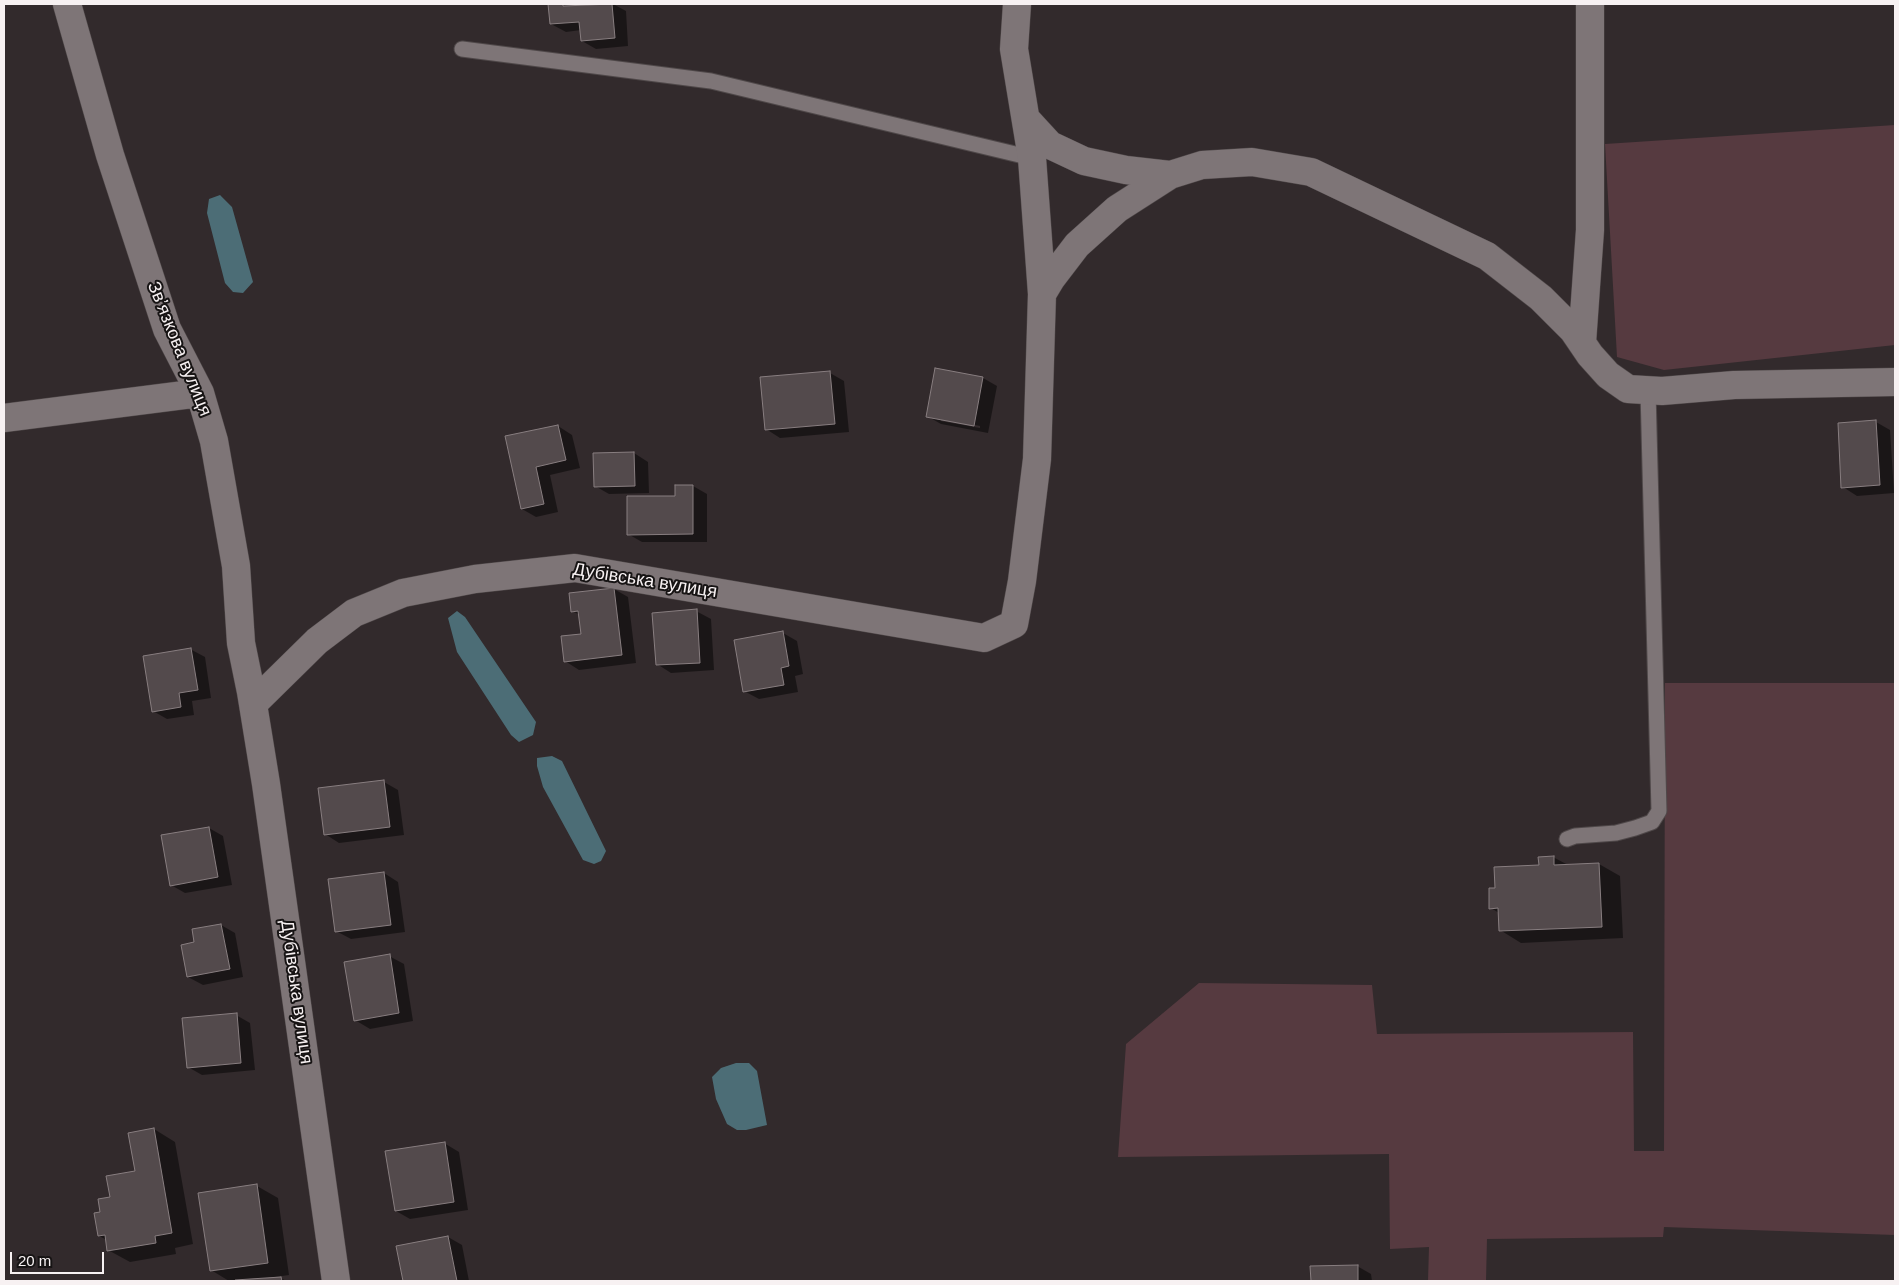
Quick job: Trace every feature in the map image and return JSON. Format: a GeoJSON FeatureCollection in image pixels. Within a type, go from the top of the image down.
{"type":"FeatureCollection","features":[{"type":"Feature","properties":{"kind":"street","name":"Звʼязкова вулиця"},"geometry":{"type":"LineString","coordinates":[[67,4],[110,155],[164,320],[200,393],[214,441],[236,566],[241,643]]}},
{"type":"Feature","properties":{"kind":"street"},"geometry":{"type":"LineString","coordinates":[[1017,4],[1014,49],[1032,158],[1042,294]]}},
{"type":"Feature","properties":{"kind":"street"},"geometry":{"type":"LineString","coordinates":[[1582,343],[1590,230],[1590,4]]}},
{"type":"Feature","properties":{"kind":"street"},"geometry":{"type":"LineString","coordinates":[[1027,120],[1050,145],[1084,161],[1126,170],[1170,175]]}},
{"type":"Feature","properties":{"kind":"street"},"geometry":{"type":"LineString","coordinates":[[1042,294],[1077,245],[1118,209],[1170,175],[1202,165],[1252,162],[1311,172],[1487,256],[1541,298],[1573,330],[1608,375],[1628,388],[1648,391],[1734,385],[1895,382]]}},
{"type":"Feature","properties":{"kind":"street","name":"Дубівська вулиця"},"geometry":{"type":"LineString","coordinates":[[253,704],[317,641],[354,613],[403,593],[475,579],[575,568],[984,638],[1014,624],[1022,581],[1037,459],[1042,294]]}},
{"type":"Feature","properties":{"kind":"street"},"geometry":{"type":"LineString","coordinates":[[4,418],[200,393]]}},
{"type":"Feature","properties":{"kind":"street","name":"Дубівська вулиця"},"geometry":{"type":"LineString","coordinates":[[241,643],[253,704],[336,1281]]}},
{"type":"Feature","properties":{"kind":"lane"},"geometry":{"type":"LineString","coordinates":[[462,49],[711,81],[1032,158]]}},
{"type":"Feature","properties":{"kind":"lane"},"geometry":{"type":"LineString","coordinates":[[1567,839],[1575,836],[1616,833],[1635,828],[1652,822],[1659,811],[1648,391]]}},
{"type":"Feature","properties":{"kind":"shaded area"},"geometry":{"type":"Polygon","coordinates":[[[1895,125],[1895,345],[1664,370],[1617,357],[1605,144],[1895,125]]]}},
{"type":"Feature","properties":{"kind":"shaded area"},"geometry":{"type":"Polygon","coordinates":[[[1665,683],[1895,683],[1895,1235],[1664,1227],[1663,1237],[1487,1239],[1486,1281],[1428,1281],[1429,1247],[1390,1249],[1389,1154],[1118,1157],[1126,1044],[1199,983],[1372,985],[1377,1034],[1633,1032],[1634,1151],[1664,1151],[1665,683]]]}},
{"type":"Feature","properties":{"kind":"water"},"geometry":{"type":"Polygon","coordinates":[[[220,195],[232,207],[253,282],[243,293],[233,292],[225,283],[207,213],[209,199],[220,195]]]}},
{"type":"Feature","properties":{"kind":"water"},"geometry":{"type":"Polygon","coordinates":[[[457,611],[465,617],[536,722],[533,735],[519,742],[511,735],[457,652],[448,618],[457,611]]]}},
{"type":"Feature","properties":{"kind":"water"},"geometry":{"type":"Polygon","coordinates":[[[552,756],[562,761],[606,851],[601,861],[594,864],[583,860],[543,787],[537,766],[537,758],[552,756]]]}},
{"type":"Feature","properties":{"kind":"water"},"geometry":{"type":"Polygon","coordinates":[[[736,1063],[749,1063],[757,1071],[767,1125],[737,1130],[727,1124],[716,1099],[712,1077],[721,1068],[736,1063]]]}},
{"type":"Feature","properties":{"kind":"building"},"geometry":{"type":"Polygon","coordinates":[[[548,4],[563,4],[563,6],[612,4],[615,38],[581,41],[579,22],[550,24],[548,4]]]}},
{"type":"Feature","properties":{"kind":"building"},"geometry":{"type":"Polygon","coordinates":[[[935,368],[983,377],[974,426],[926,417],[935,368]]]}},
{"type":"Feature","properties":{"kind":"building"},"geometry":{"type":"Polygon","coordinates":[[[830,371],[835,424],[765,430],[760,377],[830,371]]]}},
{"type":"Feature","properties":{"kind":"building"},"geometry":{"type":"Polygon","coordinates":[[[1876,420],[1880,485],[1841,488],[1838,423],[1876,420]]]}},
{"type":"Feature","properties":{"kind":"building"},"geometry":{"type":"Polygon","coordinates":[[[558,425],[566,460],[536,467],[544,504],[521,509],[505,436],[558,425]]]}},
{"type":"Feature","properties":{"kind":"building"},"geometry":{"type":"Polygon","coordinates":[[[634,452],[635,486],[594,487],[593,453],[634,452]]]}},
{"type":"Feature","properties":{"kind":"building"},"geometry":{"type":"Polygon","coordinates":[[[675,485],[693,485],[693,534],[627,535],[627,496],[675,496],[675,485]]]}},
{"type":"Feature","properties":{"kind":"building"},"geometry":{"type":"Polygon","coordinates":[[[614,588],[622,655],[564,662],[561,636],[581,634],[578,611],[571,612],[569,593],[614,588]]]}},
{"type":"Feature","properties":{"kind":"building"},"geometry":{"type":"Polygon","coordinates":[[[697,609],[700,663],[656,665],[652,613],[697,609]]]}},
{"type":"Feature","properties":{"kind":"building"},"geometry":{"type":"Polygon","coordinates":[[[783,631],[789,666],[781,668],[784,685],[743,692],[734,640],[783,631]]]}},
{"type":"Feature","properties":{"kind":"building"},"geometry":{"type":"Polygon","coordinates":[[[191,648],[198,690],[179,693],[181,707],[152,712],[143,656],[191,648]]]}},
{"type":"Feature","properties":{"kind":"building"},"geometry":{"type":"Polygon","coordinates":[[[384,780],[390,827],[324,835],[318,788],[384,780]]]}},
{"type":"Feature","properties":{"kind":"building"},"geometry":{"type":"Polygon","coordinates":[[[209,827],[218,877],[170,886],[161,835],[209,827]]]}},
{"type":"Feature","properties":{"kind":"building"},"geometry":{"type":"Polygon","coordinates":[[[1554,856],[1554,865],[1599,863],[1602,927],[1499,931],[1498,908],[1489,909],[1489,888],[1495,888],[1494,867],[1539,865],[1538,857],[1554,856]]]}},
{"type":"Feature","properties":{"kind":"building"},"geometry":{"type":"Polygon","coordinates":[[[384,872],[391,925],[335,932],[328,879],[384,872]]]}},
{"type":"Feature","properties":{"kind":"building"},"geometry":{"type":"Polygon","coordinates":[[[221,924],[230,969],[187,977],[181,945],[194,942],[192,929],[221,924]]]}},
{"type":"Feature","properties":{"kind":"building"},"geometry":{"type":"Polygon","coordinates":[[[390,954],[399,1013],[354,1021],[344,962],[390,954]]]}},
{"type":"Feature","properties":{"kind":"building"},"geometry":{"type":"Polygon","coordinates":[[[237,1013],[241,1063],[187,1068],[182,1018],[237,1013]]]}},
{"type":"Feature","properties":{"kind":"building"},"geometry":{"type":"Polygon","coordinates":[[[154,1128],[172,1233],[155,1236],[156,1243],[107,1251],[105,1235],[98,1236],[94,1213],[100,1212],[98,1199],[110,1197],[106,1176],[135,1171],[128,1133],[154,1128]]]}},
{"type":"Feature","properties":{"kind":"building"},"geometry":{"type":"Polygon","coordinates":[[[445,1142],[454,1202],[395,1211],[385,1151],[445,1142]]]}},
{"type":"Feature","properties":{"kind":"building"},"geometry":{"type":"Polygon","coordinates":[[[257,1184],[268,1263],[210,1271],[198,1193],[257,1184]]]}},
{"type":"Feature","properties":{"kind":"building"},"geometry":{"type":"Polygon","coordinates":[[[448,1236],[457,1281],[403,1281],[396,1246],[448,1236]]]}},
{"type":"Feature","properties":{"kind":"building"},"geometry":{"type":"Polygon","coordinates":[[[1358,1265],[1358,1281],[1311,1281],[1310,1266],[1358,1265]]]}},
{"type":"Feature","properties":{"kind":"building"},"geometry":{"type":"Polygon","coordinates":[[[281,1277],[282,1281],[235,1281],[235,1280],[281,1277]]]}}]}
